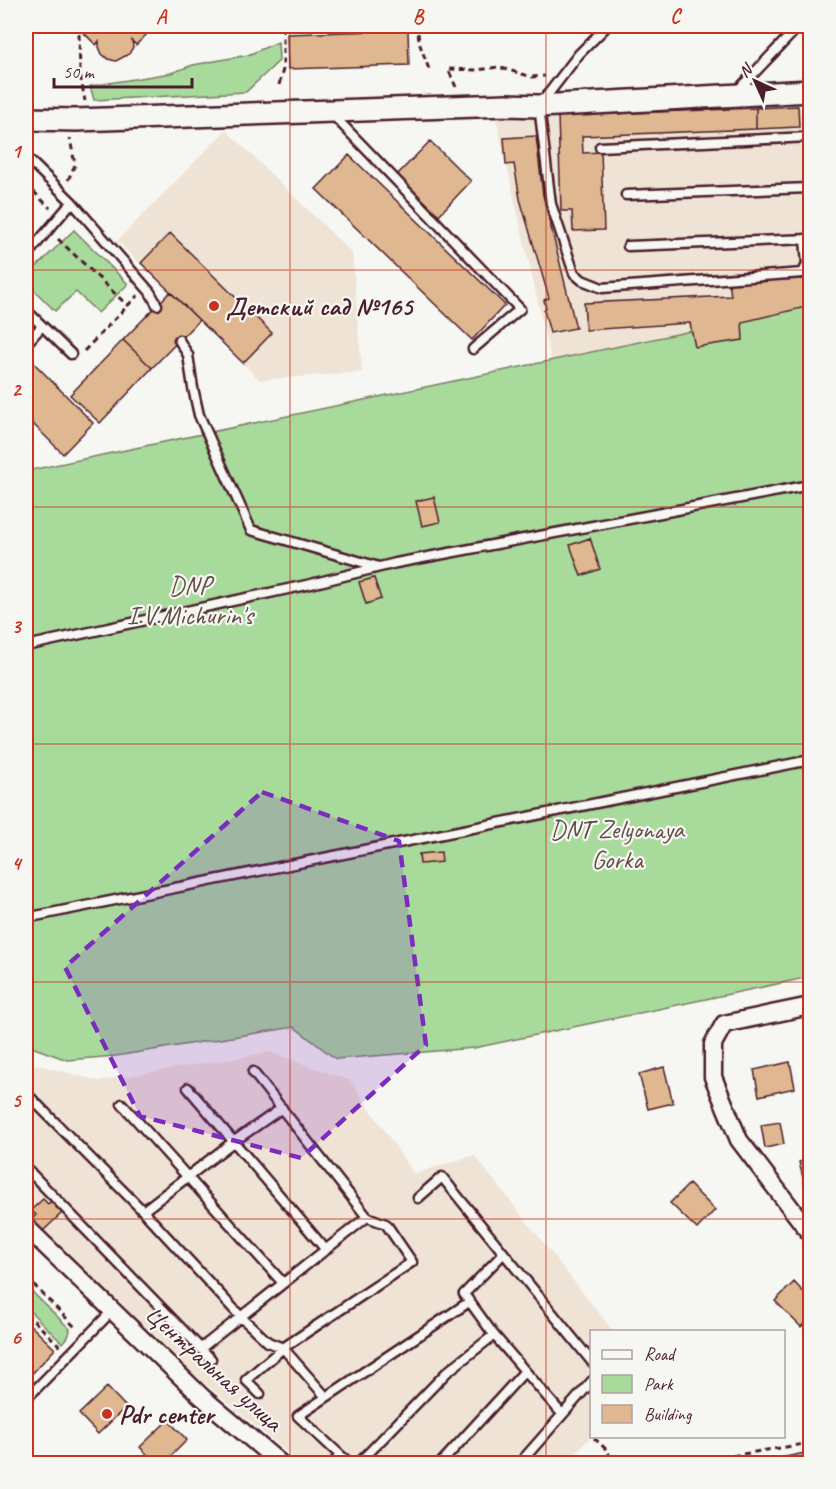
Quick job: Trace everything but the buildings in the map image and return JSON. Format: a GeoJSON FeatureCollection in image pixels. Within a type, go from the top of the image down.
{"type":"FeatureCollection","features":[{"type":"Feature","properties":{"kind":"street"},"geometry":{"type":"LineString","coordinates":[[26,119],[76,120],[539,106],[810,91]]}},
{"type":"Feature","properties":{"kind":"street"},"geometry":{"type":"LineString","coordinates":[[810,1006],[724,1024],[713,1044],[713,1077],[739,1140],[804,1216],[810,1233]]}},
{"type":"Feature","properties":{"kind":"street","name":"Центральная улица"},"geometry":{"type":"LineString","coordinates":[[26,1227],[202,1397],[281,1464]]}},
{"type":"Feature","properties":{"kind":"lane"},"geometry":{"type":"LineString","coordinates":[[607,26],[579,54],[539,106],[551,204],[574,273],[582,280],[602,288],[803,273],[807,264],[808,239],[628,246]]}},
{"type":"Feature","properties":{"kind":"lane"},"geometry":{"type":"LineString","coordinates":[[732,95],[799,26]]}},
{"type":"Feature","properties":{"kind":"lane"},"geometry":{"type":"LineString","coordinates":[[328,111],[520,309],[473,349]]}},
{"type":"Feature","properties":{"kind":"lane"},"geometry":{"type":"LineString","coordinates":[[600,147],[810,137]]}},
{"type":"Feature","properties":{"kind":"lane"},"geometry":{"type":"LineString","coordinates":[[26,157],[72,202],[157,304]]}},
{"type":"Feature","properties":{"kind":"lane"},"geometry":{"type":"LineString","coordinates":[[626,195],[810,188]]}},
{"type":"Feature","properties":{"kind":"lane"},"geometry":{"type":"LineString","coordinates":[[26,256],[72,202]]}},
{"type":"Feature","properties":{"kind":"lane"},"geometry":{"type":"LineString","coordinates":[[26,310],[71,354]]}},
{"type":"Feature","properties":{"kind":"lane"},"geometry":{"type":"LineString","coordinates":[[26,344],[42,326]]}},
{"type":"Feature","properties":{"kind":"lane"},"geometry":{"type":"LineString","coordinates":[[179,340],[188,355],[199,415],[251,530],[379,567]]}},
{"type":"Feature","properties":{"kind":"lane"},"geometry":{"type":"LineString","coordinates":[[26,646],[379,567],[810,485]]}},
{"type":"Feature","properties":{"kind":"lane"},"geometry":{"type":"LineString","coordinates":[[26,918],[810,760]]}},
{"type":"Feature","properties":{"kind":"lane"},"geometry":{"type":"LineString","coordinates":[[253,1072],[367,1217],[386,1224],[412,1262],[283,1348],[246,1380],[260,1394]]}},
{"type":"Feature","properties":{"kind":"lane"},"geometry":{"type":"LineString","coordinates":[[188,1089],[326,1250]]}},
{"type":"Feature","properties":{"kind":"lane"},"geometry":{"type":"LineString","coordinates":[[26,1093],[143,1211],[241,1317],[268,1342],[283,1348],[326,1397]]}},
{"type":"Feature","properties":{"kind":"lane"},"geometry":{"type":"LineString","coordinates":[[122,1104],[283,1283]]}},
{"type":"Feature","properties":{"kind":"lane"},"geometry":{"type":"LineString","coordinates":[[143,1211],[233,1142],[282,1108]]}},
{"type":"Feature","properties":{"kind":"lane"},"geometry":{"type":"LineString","coordinates":[[26,1168],[211,1359]]}},
{"type":"Feature","properties":{"kind":"lane"},"geometry":{"type":"LineString","coordinates":[[418,1198],[442,1178],[590,1361]]}},
{"type":"Feature","properties":{"kind":"lane"},"geometry":{"type":"LineString","coordinates":[[200,1349],[367,1217]]}},
{"type":"Feature","properties":{"kind":"lane"},"geometry":{"type":"LineString","coordinates":[[503,1254],[464,1294],[494,1335],[562,1414]]}},
{"type":"Feature","properties":{"kind":"lane"},"geometry":{"type":"LineString","coordinates":[[351,1464],[298,1416],[469,1302]]}},
{"type":"Feature","properties":{"kind":"lane"},"geometry":{"type":"LineString","coordinates":[[26,1399],[112,1311]]}},
{"type":"Feature","properties":{"kind":"lane"},"geometry":{"type":"LineString","coordinates":[[358,1464],[447,1372],[494,1335]]}},
{"type":"Feature","properties":{"kind":"lane"},"geometry":{"type":"LineString","coordinates":[[440,1464],[525,1371]]}},
{"type":"Feature","properties":{"kind":"lane"},"geometry":{"type":"LineString","coordinates":[[519,1464],[590,1382]]}},
{"type":"Feature","properties":{"kind":"lane"},"geometry":{"type":"LineString","coordinates":[[333,1464],[340,1455]]}},
{"type":"Feature","properties":{"kind":"path"},"geometry":{"type":"LineString","coordinates":[[412,26],[417,28],[420,45],[430,72]]}},
{"type":"Feature","properties":{"kind":"path"},"geometry":{"type":"LineString","coordinates":[[279,85],[283,69],[283,27]]}},
{"type":"Feature","properties":{"kind":"path"},"geometry":{"type":"LineString","coordinates":[[79,34],[80,74],[85,103]]}},
{"type":"Feature","properties":{"kind":"path"},"geometry":{"type":"LineString","coordinates":[[448,69],[478,70],[498,67],[532,77],[562,75]]}},
{"type":"Feature","properties":{"kind":"path"},"geometry":{"type":"LineString","coordinates":[[61,192],[75,165],[69,133]]}},
{"type":"Feature","properties":{"kind":"path"},"geometry":{"type":"LineString","coordinates":[[26,184],[59,217]]}},
{"type":"Feature","properties":{"kind":"path"},"geometry":{"type":"LineString","coordinates":[[48,229],[128,306]]}},
{"type":"Feature","properties":{"kind":"path"},"geometry":{"type":"LineString","coordinates":[[71,354],[79,357],[145,288]]}},
{"type":"Feature","properties":{"kind":"path"},"geometry":{"type":"LineString","coordinates":[[26,1277],[81,1333]]}},
{"type":"Feature","properties":{"kind":"path"},"geometry":{"type":"LineString","coordinates":[[26,1313],[64,1350]]}},
{"type":"Feature","properties":{"kind":"path"},"geometry":{"type":"LineString","coordinates":[[594,1438],[608,1451],[612,1464]]}},
{"type":"Feature","properties":{"kind":"path"},"geometry":{"type":"LineString","coordinates":[[704,1464],[706,1460],[810,1443]]}},
{"type":"Feature","properties":{"kind":"highlighted area"},"geometry":{"type":"Polygon","coordinates":[[[262,792],[399,841],[426,1045],[301,1158],[140,1116],[65,967],[262,792]]]}},
{"type":"Feature","properties":{"kind":"shaded area"},"geometry":{"type":"Polygon","coordinates":[[[810,108],[810,306],[551,360],[496,118],[810,108]]]}},
{"type":"Feature","properties":{"kind":"shaded area"},"geometry":{"type":"Polygon","coordinates":[[[226,130],[352,253],[362,372],[260,380],[117,241],[226,130]]]}},
{"type":"Feature","properties":{"kind":"shaded area"},"geometry":{"type":"Polygon","coordinates":[[[270,1052],[351,1081],[414,1174],[474,1155],[612,1330],[590,1330],[590,1437],[567,1463],[300,1463],[169,1354],[26,1218],[26,1062],[99,1081],[270,1052]]]}},
{"type":"Feature","properties":{"kind":"green space"},"geometry":{"type":"Polygon","coordinates":[[[278,42],[279,61],[246,92],[94,100],[90,86],[171,73],[193,65],[248,55],[278,42]]]}},
{"type":"Feature","properties":{"kind":"green space"},"geometry":{"type":"Polygon","coordinates":[[[74,230],[128,284],[98,313],[76,292],[55,311],[26,282],[26,277],[74,230]]]}},
{"type":"Feature","properties":{"kind":"green space"},"geometry":{"type":"Polygon","coordinates":[[[810,306],[810,977],[474,1048],[336,1059],[294,1027],[116,1056],[67,1060],[26,1045],[26,471],[810,306]]]}},
{"type":"Feature","properties":{"kind":"green space"},"geometry":{"type":"Polygon","coordinates":[[[26,1286],[70,1329],[69,1335],[62,1343],[26,1307],[26,1286]]]}},
{"type":"Feature","properties":{"kind":"place","name":"Детский сад №165"},"geometry":{"type":"Point","coordinates":[214,306]}},
{"type":"Feature","properties":{"kind":"place","name":"Pdr center"},"geometry":{"type":"Point","coordinates":[107,1414]}},
{"type":"Feature","properties":{"kind":"park label","name":"DNP I.V.Michurin's"},"geometry":{"type":"Point","coordinates":[190,600]}},
{"type":"Feature","properties":{"kind":"park label","name":"DNT Zelyonaya Gorka"},"geometry":{"type":"Point","coordinates":[617,844]}}]}
